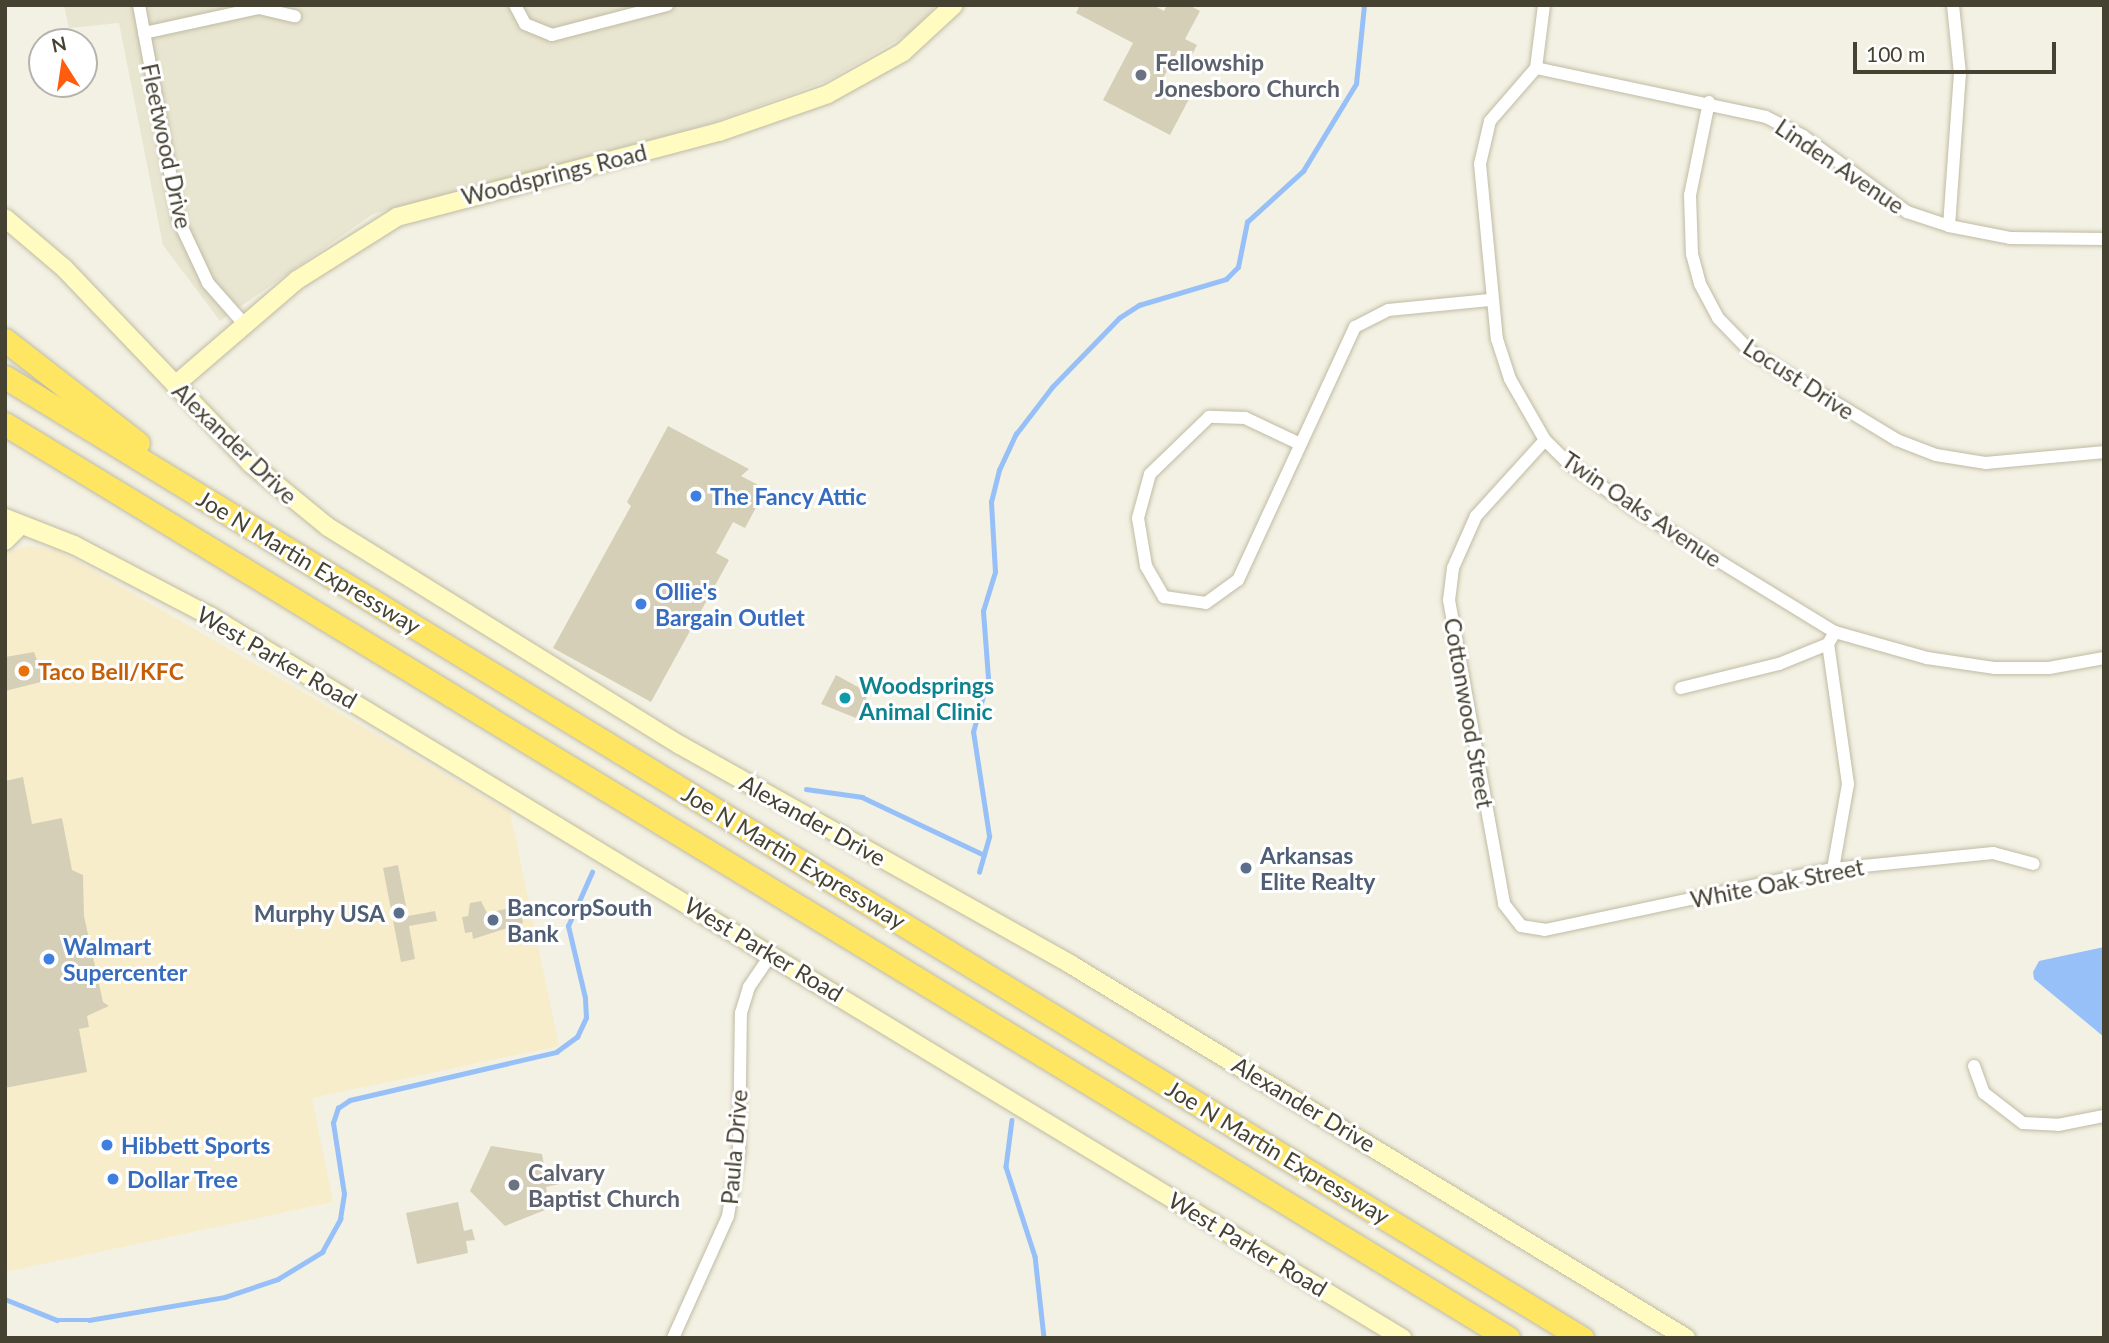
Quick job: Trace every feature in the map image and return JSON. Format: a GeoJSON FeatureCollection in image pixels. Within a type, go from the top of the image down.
{"type":"FeatureCollection","features":[{"type":"Feature","properties":{"kind":"highway"},"geometry":{"type":"LineString","coordinates":[[5,340],[232,516]]}},
{"type":"Feature","properties":{"kind":"highway","name":"Joe N Martin Expressway"},"geometry":{"type":"LineString","coordinates":[[5,377],[1582,1338]]}},
{"type":"Feature","properties":{"kind":"highway","name":"Joe N Martin Expressway"},"geometry":{"type":"LineString","coordinates":[[5,424],[1508,1338]]}},
{"type":"Feature","properties":{"kind":"street","name":"Fleetwood Drive"},"geometry":{"type":"LineString","coordinates":[[139,5],[187,245],[208,283],[245,325]]}},
{"type":"Feature","properties":{"kind":"street"},"geometry":{"type":"LineString","coordinates":[[515,5],[534,29],[561,34],[667,5]]}},
{"type":"Feature","properties":{"kind":"street","name":"Woodsprings Road"},"geometry":{"type":"LineString","coordinates":[[175,385],[297,280],[397,217],[719,132],[828,94],[903,52],[954,5]]}},
{"type":"Feature","properties":{"kind":"street"},"geometry":{"type":"LineString","coordinates":[[1536,68],[1544,5]]}},
{"type":"Feature","properties":{"kind":"street"},"geometry":{"type":"LineString","coordinates":[[1949,226],[1960,74],[1953,5]]}},
{"type":"Feature","properties":{"kind":"street"},"geometry":{"type":"LineString","coordinates":[[144,33],[259,8],[295,16]]}},
{"type":"Feature","properties":{"kind":"street","name":"Linden Avenue"},"geometry":{"type":"LineString","coordinates":[[1536,68],[1709,102],[1789,128],[1907,212],[1949,226],[2010,239],[2104,239]]}},
{"type":"Feature","properties":{"kind":"street","name":"Twin Oaks Avenue"},"geometry":{"type":"LineString","coordinates":[[1536,68],[1490,121],[1483,140],[1481,199],[1490,300],[1510,379],[1545,440],[1568,463],[1634,509],[1835,632],[1927,658],[1984,666],[2049,668],[2104,658]]}},
{"type":"Feature","properties":{"kind":"street","name":"Locust Drive"},"geometry":{"type":"LineString","coordinates":[[1709,102],[1689,195],[1692,254],[1714,311],[1750,351],[1897,440],[1936,456],[1996,463],[2104,452]]}},
{"type":"Feature","properties":{"kind":"street","name":"Alexander Drive"},"geometry":{"type":"LineString","coordinates":[[5,218],[64,268],[251,464],[328,527],[680,745],[1070,964],[1686,1338]]}},
{"type":"Feature","properties":{"kind":"street"},"geometry":{"type":"LineString","coordinates":[[1298,443],[1245,418],[1209,417],[1150,474],[1138,518],[1146,566],[1164,597],[1206,603],[1238,580],[1298,443],[1363,321],[1401,307],[1490,300]]}},
{"type":"Feature","properties":{"kind":"street","name":"Cottonwood Street"},"geometry":{"type":"LineString","coordinates":[[1521,926],[1504,904],[1449,600],[1453,568],[1476,516],[1545,440]]}},
{"type":"Feature","properties":{"kind":"street"},"geometry":{"type":"LineString","coordinates":[[5,541],[13,521]]}},
{"type":"Feature","properties":{"kind":"street","name":"West Parker Road"},"geometry":{"type":"LineString","coordinates":[[13,521],[74,545],[210,616],[772,953],[1402,1338]]}},
{"type":"Feature","properties":{"kind":"street"},"geometry":{"type":"LineString","coordinates":[[1681,688],[1779,664],[1828,644],[1835,632]]}},
{"type":"Feature","properties":{"kind":"street"},"geometry":{"type":"LineString","coordinates":[[1828,644],[1848,784],[1833,869]]}},
{"type":"Feature","properties":{"kind":"street","name":"White Oak Street"},"geometry":{"type":"LineString","coordinates":[[1521,926],[1545,930],[1833,869],[1993,853],[2034,864]]}},
{"type":"Feature","properties":{"kind":"street","name":"Paula Drive"},"geometry":{"type":"LineString","coordinates":[[673,1338],[728,1216],[739,1152],[741,1013],[749,987],[772,953]]}},
{"type":"Feature","properties":{"kind":"street"},"geometry":{"type":"LineString","coordinates":[[1974,1066],[1984,1093],[2023,1123],[2058,1125],[2104,1116]]}},
{"type":"Feature","properties":{"kind":"shaded area"},"geometry":{"type":"Polygon","coordinates":[[[64,5],[937,5],[911,32],[827,81],[709,124],[373,214],[220,321],[163,245],[119,23],[69,28],[64,5]]]}},
{"type":"Feature","properties":{"kind":"shaded area"},"geometry":{"type":"Polygon","coordinates":[[[29,546],[58,550],[510,812],[559,1046],[312,1098],[333,1202],[5,1272],[5,553],[29,546]]]}},
{"type":"Feature","properties":{"kind":"water"},"geometry":{"type":"Polygon","coordinates":[[[2104,947],[2104,1037],[2034,979],[2033,972],[2039,961],[2104,947]]]}},
{"type":"Feature","properties":{"kind":"building","name":"Fellowship Jonesboro Church"},"geometry":{"type":"Polygon","coordinates":[[[1080,5],[1153,5],[1164,11],[1167,5],[1189,5],[1200,11],[1185,39],[1197,45],[1191,57],[1178,50],[1160,84],[1189,99],[1170,135],[1103,100],[1133,43],[1076,13],[1080,5]]]}},
{"type":"Feature","properties":{"kind":"building","name":"Ollie's Bargain Outlet"},"geometry":{"type":"Polygon","coordinates":[[[668,426],[749,469],[741,476],[766,489],[745,528],[733,522],[716,553],[729,560],[651,702],[553,648],[631,506],[627,502],[668,426]]]}},
{"type":"Feature","properties":{"kind":"building","name":"Taco Bell/KFC"},"geometry":{"type":"Polygon","coordinates":[[[34,652],[45,681],[5,691],[5,657],[34,652]]]}},
{"type":"Feature","properties":{"kind":"building","name":"Woodsprings Animal Clinic"},"geometry":{"type":"Polygon","coordinates":[[[836,675],[869,693],[856,718],[821,704],[836,675]]]}},
{"type":"Feature","properties":{"kind":"building","name":"Walmart Supercenter"},"geometry":{"type":"Polygon","coordinates":[[[23,777],[32,824],[62,818],[72,870],[83,875],[84,916],[103,1002],[109,1006],[87,1016],[89,1027],[79,1029],[87,1072],[5,1088],[5,781],[23,777]]]}},
{"type":"Feature","properties":{"kind":"building","name":"Murphy USA"},"geometry":{"type":"Polygon","coordinates":[[[398,865],[408,916],[435,911],[437,921],[409,926],[415,959],[401,962],[383,868],[398,865]]]}},
{"type":"Feature","properties":{"kind":"building","name":"BancorpSouth Bank"},"geometry":{"type":"Polygon","coordinates":[[[481,901],[487,913],[520,906],[523,923],[473,939],[472,932],[465,933],[462,917],[468,916],[470,903],[481,901]]]}},
{"type":"Feature","properties":{"kind":"building","name":"Calvary Baptist Church"},"geometry":{"type":"Polygon","coordinates":[[[491,1146],[542,1154],[545,1171],[561,1168],[564,1183],[546,1187],[550,1208],[505,1226],[470,1191],[491,1146]]]}},
{"type":"Feature","properties":{"kind":"building","name":"Calvary Baptist Church"},"geometry":{"type":"Polygon","coordinates":[[[458,1202],[464,1231],[472,1229],[475,1240],[466,1241],[468,1253],[417,1264],[406,1213],[458,1202]]]}},
{"type":"Feature","properties":{"kind":"waterway"},"geometry":{"type":"LineString","coordinates":[[979,872],[989,836],[973,732],[988,678],[983,611],[995,572],[991,502],[999,470],[1016,434],[1052,387],[1119,318],[1139,305],[1226,279],[1238,267],[1247,222],[1303,171],[1356,84],[1364,5]]}},
{"type":"Feature","properties":{"kind":"waterway"},"geometry":{"type":"LineString","coordinates":[[806,789],[862,797],[984,855]]}},
{"type":"Feature","properties":{"kind":"waterway"},"geometry":{"type":"LineString","coordinates":[[5,1299],[57,1320],[89,1320],[225,1297],[278,1279],[322,1252],[340,1219],[344,1194],[333,1123],[338,1108],[350,1100],[556,1052],[577,1037],[586,1018],[585,998],[568,926],[592,872]]}},
{"type":"Feature","properties":{"kind":"waterway"},"geometry":{"type":"LineString","coordinates":[[1012,1120],[1006,1167],[1035,1256],[1044,1338]]}},
{"type":"Feature","properties":{"kind":"place","name":"Fellowship Jonesboro Church"},"geometry":{"type":"Point","coordinates":[1141,75]}},
{"type":"Feature","properties":{"kind":"place","name":"The Fancy Attic"},"geometry":{"type":"Point","coordinates":[696,496]}},
{"type":"Feature","properties":{"kind":"place","name":"Ollie's Bargain Outlet"},"geometry":{"type":"Point","coordinates":[641,604]}},
{"type":"Feature","properties":{"kind":"place","name":"Taco Bell/KFC"},"geometry":{"type":"Point","coordinates":[24,671]}},
{"type":"Feature","properties":{"kind":"place","name":"Woodsprings Animal Clinic"},"geometry":{"type":"Point","coordinates":[845,698]}},
{"type":"Feature","properties":{"kind":"place","name":"Arkansas Elite Realty"},"geometry":{"type":"Point","coordinates":[1246,868]}},
{"type":"Feature","properties":{"kind":"place","name":"Murphy USA"},"geometry":{"type":"Point","coordinates":[399,913]}},
{"type":"Feature","properties":{"kind":"place","name":"BancorpSouth Bank"},"geometry":{"type":"Point","coordinates":[493,920]}},
{"type":"Feature","properties":{"kind":"place","name":"Walmart Supercenter"},"geometry":{"type":"Point","coordinates":[49,959]}},
{"type":"Feature","properties":{"kind":"place","name":"Hibbett Sports"},"geometry":{"type":"Point","coordinates":[107,1145]}},
{"type":"Feature","properties":{"kind":"place","name":"Dollar Tree"},"geometry":{"type":"Point","coordinates":[113,1179]}},
{"type":"Feature","properties":{"kind":"place","name":"Calvary Baptist Church"},"geometry":{"type":"Point","coordinates":[514,1185]}}]}
